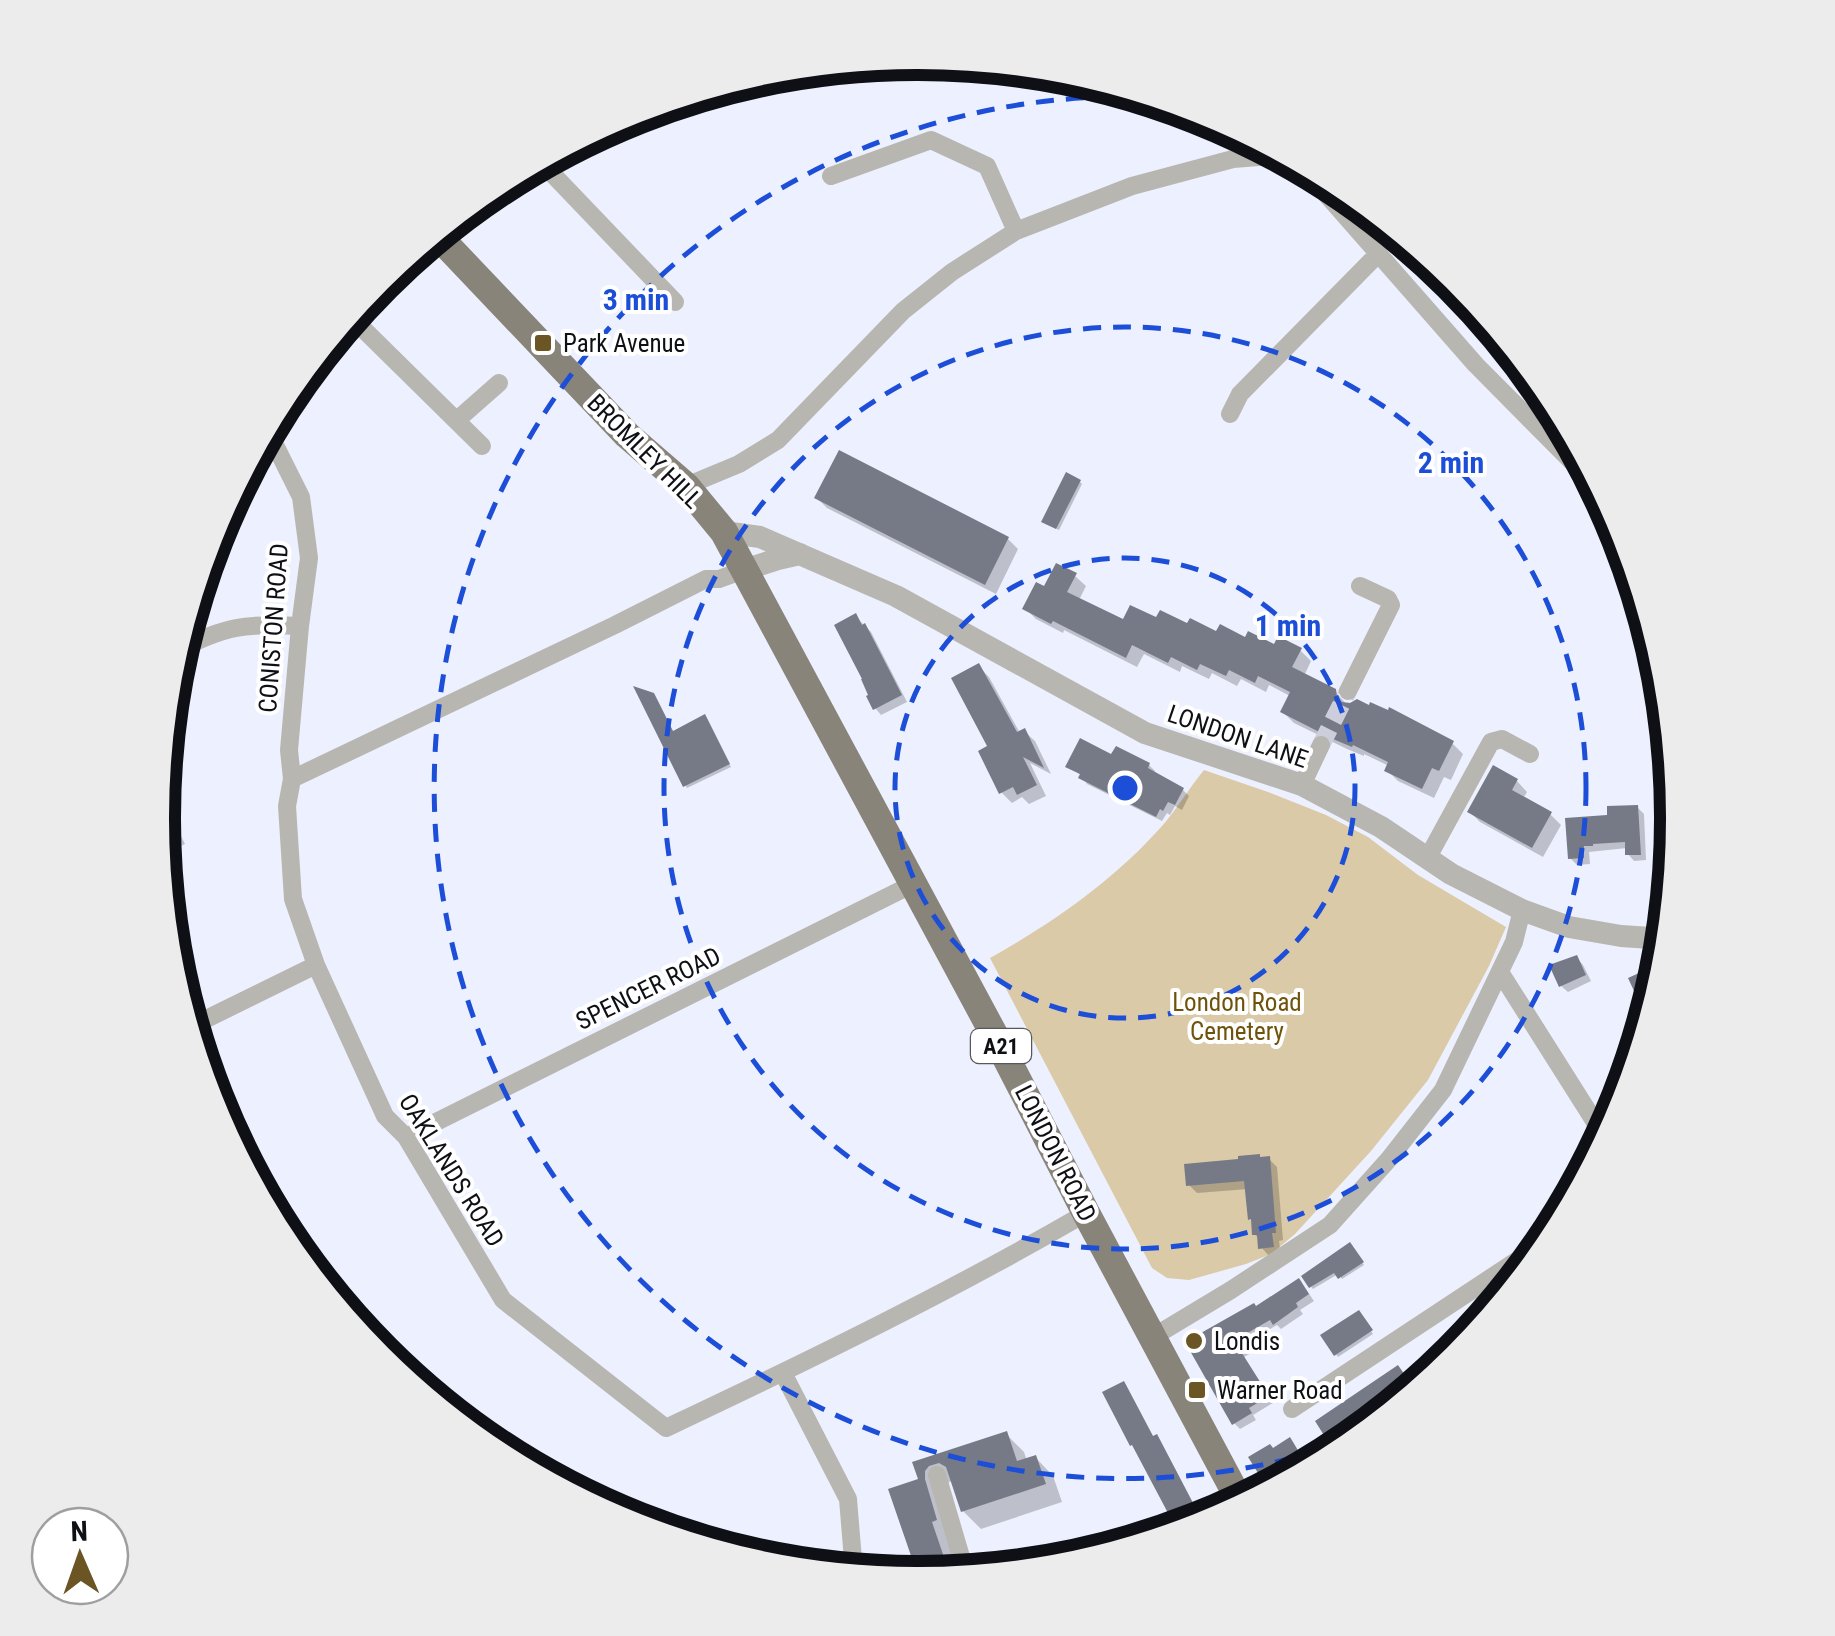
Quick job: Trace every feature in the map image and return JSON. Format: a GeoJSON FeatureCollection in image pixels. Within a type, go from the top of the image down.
{"type":"FeatureCollection","features":[{"type":"Feature","properties":{"kind":"main road","name":"BROMLEY HILL"},"geometry":{"type":"LineString","coordinates":[[446,244],[627,434],[686,486],[724,532],[749,581]]}},
{"type":"Feature","properties":{"kind":"main road","name":"LONDON ROAD"},"geometry":{"type":"LineString","coordinates":[[749,581],[998,1040],[1234,1490]]}},
{"type":"Feature","properties":{"kind":"street"},"geometry":{"type":"LineString","coordinates":[[831,176],[931,140],[987,166],[1016,231]]}},
{"type":"Feature","properties":{"kind":"street"},"geometry":{"type":"LineString","coordinates":[[686,486],[739,464],[778,440],[903,311],[952,272],[1016,231],[1132,186],[1254,156]]}},
{"type":"Feature","properties":{"kind":"street"},"geometry":{"type":"LineString","coordinates":[[550,173],[675,302]]}},
{"type":"Feature","properties":{"kind":"street"},"geometry":{"type":"LineString","coordinates":[[1334,203],[1476,365],[1565,455]]}},
{"type":"Feature","properties":{"kind":"street"},"geometry":{"type":"LineString","coordinates":[[1230,414],[1240,394],[1379,254]]}},
{"type":"Feature","properties":{"kind":"street"},"geometry":{"type":"LineString","coordinates":[[361,326],[482,446]]}},
{"type":"Feature","properties":{"kind":"street"},"geometry":{"type":"LineString","coordinates":[[457,420],[499,383]]}},
{"type":"Feature","properties":{"kind":"street","name":"CONISTON ROAD"},"geometry":{"type":"LineString","coordinates":[[275,444],[302,497],[308,558],[289,750],[292,780]]}},
{"type":"Feature","properties":{"kind":"street","name":"LONDON LANE"},"geometry":{"type":"LineString","coordinates":[[724,532],[760,537],[896,596],[1145,733],[1302,785],[1381,828],[1451,874],[1522,910],[1569,927],[1650,938]]}},
{"type":"Feature","properties":{"kind":"street"},"geometry":{"type":"LineString","coordinates":[[292,780],[706,579],[749,581],[778,558],[800,554]]}},
{"type":"Feature","properties":{"kind":"street"},"geometry":{"type":"LineString","coordinates":[[1348,691],[1391,606],[1388,600],[1360,586]]}},
{"type":"Feature","properties":{"kind":"street"},"geometry":{"type":"LineString","coordinates":[[197,640],[233,627],[300,626]]}},
{"type":"Feature","properties":{"kind":"street"},"geometry":{"type":"LineString","coordinates":[[1427,858],[1491,742],[1502,738],[1530,754]]}},
{"type":"Feature","properties":{"kind":"street"},"geometry":{"type":"LineString","coordinates":[[1302,785],[1321,746]]}},
{"type":"Feature","properties":{"kind":"street","name":"OAKLANDS ROAD"},"geometry":{"type":"LineString","coordinates":[[292,780],[288,806],[293,899],[316,965],[385,1116],[406,1137],[504,1300],[666,1428],[1007,1259],[1086,1213]]}},
{"type":"Feature","properties":{"kind":"street","name":"SPENCER ROAD"},"geometry":{"type":"LineString","coordinates":[[406,1137],[912,884]]}},
{"type":"Feature","properties":{"kind":"street"},"geometry":{"type":"LineString","coordinates":[[1153,1337],[1330,1224],[1389,1160],[1443,1090],[1514,942],[1522,910]]}},
{"type":"Feature","properties":{"kind":"street"},"geometry":{"type":"LineString","coordinates":[[203,1021],[316,965]]}},
{"type":"Feature","properties":{"kind":"street"},"geometry":{"type":"LineString","coordinates":[[1500,972],[1595,1122]]}},
{"type":"Feature","properties":{"kind":"street"},"geometry":{"type":"LineString","coordinates":[[1292,1410],[1511,1265]]}},
{"type":"Feature","properties":{"kind":"street"},"geometry":{"type":"LineString","coordinates":[[783,1373],[848,1499],[853,1558]]}},
{"type":"Feature","properties":{"kind":"street"},"geometry":{"type":"LineString","coordinates":[[937,1475],[962,1559]]}},
{"type":"Feature","properties":{"kind":"green space","name":"London Road Cemetery"},"geometry":{"type":"Polygon","coordinates":[[[1204,770],[1326,815],[1368,837],[1418,875],[1506,927],[1428,1080],[1371,1151],[1295,1234],[1271,1254],[1189,1280],[1167,1278],[1152,1268],[990,958],[1060,915],[1123,865],[1162,826],[1204,770]]]}},
{"type":"Feature","properties":{"kind":"building"},"geometry":{"type":"Polygon","coordinates":[[[839,450],[1009,537],[985,585],[814,498],[839,450]]]}},
{"type":"Feature","properties":{"kind":"building"},"geometry":{"type":"Polygon","coordinates":[[[1066,472],[1081,480],[1056,529],[1041,522],[1066,472]]]}},
{"type":"Feature","properties":{"kind":"building"},"geometry":{"type":"Polygon","coordinates":[[[1056,563],[1077,573],[1067,592],[1123,619],[1130,605],[1156,617],[1160,610],[1187,623],[1190,618],[1216,631],[1220,624],[1245,637],[1248,631],[1274,644],[1278,636],[1302,648],[1292,667],[1336,689],[1342,702],[1357,699],[1388,710],[1389,707],[1454,741],[1439,771],[1432,768],[1422,789],[1384,771],[1388,762],[1280,712],[1290,692],[1258,676],[1255,683],[1229,670],[1226,676],[1200,664],[1197,670],[1171,657],[1168,663],[1132,645],[1126,658],[1022,609],[1036,582],[1044,586],[1056,563]]]}},
{"type":"Feature","properties":{"kind":"building"},"geometry":{"type":"Polygon","coordinates":[[[856,613],[902,695],[873,710],[834,625],[856,613]]]}},
{"type":"Feature","properties":{"kind":"building"},"geometry":{"type":"Polygon","coordinates":[[[979,663],[1017,732],[1025,728],[1044,768],[1023,757],[1037,785],[1017,795],[1013,787],[999,794],[978,751],[987,746],[951,678],[979,663]]]}},
{"type":"Feature","properties":{"kind":"building"},"geometry":{"type":"Polygon","coordinates":[[[633,686],[654,693],[673,731],[705,714],[730,764],[683,787],[633,686]]]}},
{"type":"Feature","properties":{"kind":"building"},"geometry":{"type":"Polygon","coordinates":[[[1080,738],[1111,754],[1116,746],[1150,763],[1148,768],[1184,788],[1175,805],[1168,802],[1156,817],[1078,778],[1080,774],[1065,767],[1080,738]]]}},
{"type":"Feature","properties":{"kind":"building"},"geometry":{"type":"Polygon","coordinates":[[[1493,765],[1518,779],[1512,790],[1552,812],[1532,848],[1467,812],[1493,765]]]}},
{"type":"Feature","properties":{"kind":"building"},"geometry":{"type":"Polygon","coordinates":[[[1638,805],[1641,855],[1625,855],[1625,842],[1584,846],[1584,858],[1568,859],[1565,818],[1607,815],[1607,806],[1638,805]]]}},
{"type":"Feature","properties":{"kind":"building"},"geometry":{"type":"Polygon","coordinates":[[[1577,955],[1586,975],[1559,987],[1549,965],[1577,955]]]}},
{"type":"Feature","properties":{"kind":"building"},"geometry":{"type":"Polygon","coordinates":[[[1644,971],[1638,999],[1628,978],[1644,971]]]}},
{"type":"Feature","properties":{"kind":"building"},"geometry":{"type":"Polygon","coordinates":[[[1270,1156],[1276,1233],[1272,1233],[1274,1247],[1258,1249],[1257,1235],[1252,1235],[1251,1219],[1248,1220],[1244,1181],[1186,1186],[1184,1164],[1270,1156]]]}},
{"type":"Feature","properties":{"kind":"building"},"geometry":{"type":"Polygon","coordinates":[[[1350,1242],[1364,1262],[1338,1279],[1334,1273],[1309,1288],[1301,1276],[1350,1242]]]}},
{"type":"Feature","properties":{"kind":"building"},"geometry":{"type":"Polygon","coordinates":[[[1299,1278],[1309,1294],[1296,1303],[1298,1307],[1273,1325],[1270,1320],[1244,1335],[1249,1345],[1240,1350],[1269,1396],[1232,1425],[1185,1342],[1254,1303],[1256,1306],[1299,1278]]]}},
{"type":"Feature","properties":{"kind":"building"},"geometry":{"type":"Polygon","coordinates":[[[1359,1310],[1373,1330],[1334,1356],[1320,1335],[1359,1310]]]}},
{"type":"Feature","properties":{"kind":"building"},"geometry":{"type":"Polygon","coordinates":[[[1398,1365],[1406,1377],[1326,1438],[1315,1421],[1398,1365]]]}},
{"type":"Feature","properties":{"kind":"building"},"geometry":{"type":"Polygon","coordinates":[[[1124,1381],[1195,1507],[1170,1517],[1102,1392],[1124,1381]]]}},
{"type":"Feature","properties":{"kind":"building"},"geometry":{"type":"Polygon","coordinates":[[[1007,1431],[1017,1461],[1036,1455],[1046,1484],[961,1512],[946,1467],[939,1463],[929,1466],[925,1479],[937,1520],[932,1522],[945,1560],[913,1561],[888,1489],[918,1479],[912,1462],[1007,1431]]]}},
{"type":"Feature","properties":{"kind":"building"},"geometry":{"type":"Polygon","coordinates":[[[1290,1437],[1300,1454],[1260,1476],[1248,1457],[1270,1444],[1273,1448],[1290,1437]]]}},
{"type":"Feature","properties":{"kind":"tunnel"},"geometry":{"type":"LineString","coordinates":[[1321,745],[1348,691]]}},
{"type":"Feature","properties":{"kind":"place","name":"Park Avenue"},"geometry":{"type":"Point","coordinates":[543,343]}},
{"type":"Feature","properties":{"kind":"place","name":"Londis"},"geometry":{"type":"Point","coordinates":[1194,1341]}},
{"type":"Feature","properties":{"kind":"place","name":"Warner Road"},"geometry":{"type":"Point","coordinates":[1197,1390]}}]}
